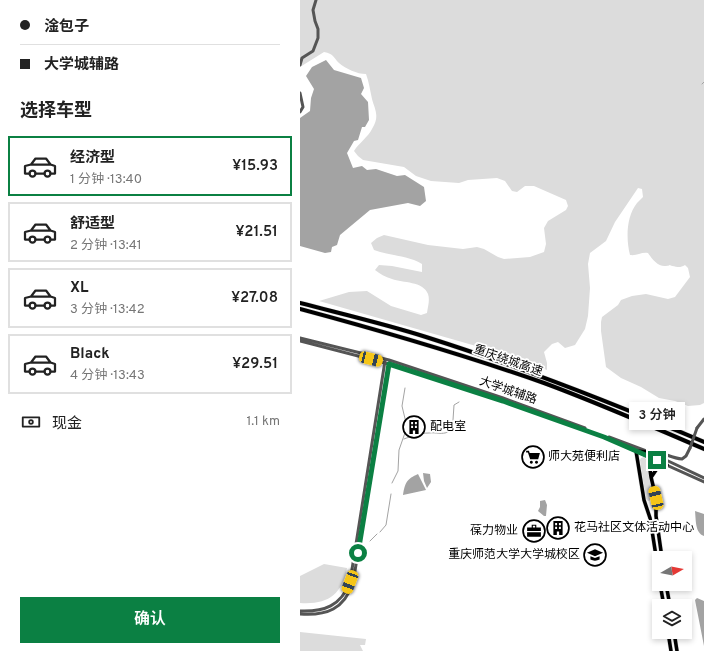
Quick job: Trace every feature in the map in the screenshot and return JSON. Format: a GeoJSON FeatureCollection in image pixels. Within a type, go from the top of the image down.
{"type":"FeatureCollection","features":[{"type":"Feature","properties":{"kind":"highway","name":"重庆绕城高速"},"geometry":{"type":"LineString","coordinates":[[300,303],[424,336],[547,377],[622,406],[704,442]]}},
{"type":"Feature","properties":{"kind":"highway","name":"重庆绕城高速"},"geometry":{"type":"LineString","coordinates":[[300,309],[362,325],[422,343],[538,381],[619,412],[704,449]]}},
{"type":"Feature","properties":{"kind":"main road"},"geometry":{"type":"LineString","coordinates":[[655,551],[650,518],[644,500],[636,451],[648,454],[651,478],[656,498],[656,516],[661,551]]}},
{"type":"Feature","properties":{"kind":"main road"},"geometry":{"type":"LineString","coordinates":[[651,478],[658,467],[667,465]]}},
{"type":"Feature","properties":{"kind":"main road"},"geometry":{"type":"LineString","coordinates":[[669,639],[671,651]]}},
{"type":"Feature","properties":{"kind":"main road"},"geometry":{"type":"LineString","coordinates":[[675,639],[677,651]]}},
{"type":"Feature","properties":{"kind":"street"},"geometry":{"type":"LineString","coordinates":[[300,65],[302,58],[313,51],[318,38],[318,29],[313,10],[316,0]]}},
{"type":"Feature","properties":{"kind":"street"},"geometry":{"type":"LineString","coordinates":[[300,93],[303,107],[300,112]]}},
{"type":"Feature","properties":{"kind":"street","name":"大学城辅路"},"geometry":{"type":"LineString","coordinates":[[300,338],[387,361],[503,398],[648,454],[704,478]]}},
{"type":"Feature","properties":{"kind":"street","name":"大学城辅路"},"geometry":{"type":"LineString","coordinates":[[300,341],[387,361],[604,437],[636,451]]}},
{"type":"Feature","properties":{"kind":"street"},"geometry":{"type":"LineString","coordinates":[[300,613],[312,612],[327,608],[343,596],[350,582],[387,361]]}},
{"type":"Feature","properties":{"kind":"street"},"geometry":{"type":"LineString","coordinates":[[648,454],[655,451],[677,459],[682,459],[686,456],[697,428],[704,419]]}},
{"type":"Feature","properties":{"kind":"street","name":"大学城辅路"},"geometry":{"type":"LineString","coordinates":[[648,454],[667,465],[704,482]]}},
{"type":"Feature","properties":{"kind":"shaded area"},"geometry":{"type":"Polygon","coordinates":[[[300,0],[704,0],[704,403],[700,405],[688,406],[675,401],[659,398],[641,387],[621,378],[606,367],[601,331],[602,317],[618,305],[621,300],[632,296],[646,294],[668,299],[675,297],[690,277],[688,268],[685,265],[682,267],[669,265],[663,266],[653,260],[648,253],[630,255],[628,242],[629,221],[633,209],[643,197],[642,189],[638,188],[615,222],[606,241],[590,253],[588,264],[590,288],[588,316],[585,329],[575,345],[565,348],[558,342],[552,344],[544,352],[547,370],[483,348],[319,301],[349,292],[367,291],[391,306],[421,315],[427,313],[429,296],[422,287],[412,283],[389,278],[375,270],[379,265],[422,272],[422,264],[404,257],[374,250],[371,243],[377,238],[384,235],[428,245],[463,249],[477,247],[504,259],[530,257],[544,252],[546,244],[544,228],[548,221],[566,210],[568,206],[566,200],[534,186],[525,186],[517,192],[512,191],[505,181],[497,178],[468,180],[459,183],[431,181],[416,176],[404,167],[363,160],[354,151],[370,132],[376,120],[366,74],[348,69],[339,63],[332,55],[324,52],[300,67],[300,0]]]}},
{"type":"Feature","properties":{"kind":"shaded area"},"geometry":{"type":"Polygon","coordinates":[[[326,60],[334,70],[361,78],[364,88],[361,94],[368,102],[369,120],[365,127],[362,127],[358,140],[354,141],[347,153],[353,168],[362,166],[367,170],[376,169],[397,176],[405,175],[424,187],[426,201],[420,206],[408,203],[370,210],[340,235],[337,245],[332,247],[331,252],[325,253],[300,246],[300,118],[310,111],[311,98],[314,89],[306,76],[312,67],[326,60]]]}},
{"type":"Feature","properties":{"kind":"shaded area"},"geometry":{"type":"Polygon","coordinates":[[[644,457],[647,460],[653,496],[651,500],[648,501],[646,499],[640,460],[644,457]]]}},
{"type":"Feature","properties":{"kind":"shaded area"},"geometry":{"type":"Polygon","coordinates":[[[423,473],[430,474],[431,482],[427,488],[424,481],[423,473]]]}},
{"type":"Feature","properties":{"kind":"shaded area"},"geometry":{"type":"Polygon","coordinates":[[[418,474],[426,490],[403,495],[407,482],[418,474]]]}},
{"type":"Feature","properties":{"kind":"shaded area"},"geometry":{"type":"Polygon","coordinates":[[[545,500],[547,505],[546,516],[544,516],[538,511],[540,501],[545,500]]]}},
{"type":"Feature","properties":{"kind":"shaded area"},"geometry":{"type":"Polygon","coordinates":[[[695,511],[704,514],[704,536],[697,529],[695,511]]]}},
{"type":"Feature","properties":{"kind":"shaded area"},"geometry":{"type":"Polygon","coordinates":[[[324,564],[347,568],[341,585],[332,596],[325,600],[300,603],[300,576],[324,564]]]}},
{"type":"Feature","properties":{"kind":"shaded area"},"geometry":{"type":"Polygon","coordinates":[[[697,598],[704,601],[704,646],[695,600],[697,598]]]}},
{"type":"Feature","properties":{"kind":"shaded area"},"geometry":{"type":"Polygon","coordinates":[[[300,632],[366,639],[365,645],[360,645],[363,651],[300,651],[300,632]]]}},
{"type":"Feature","properties":{"kind":"waterway"},"geometry":{"type":"LineString","coordinates":[[392,483],[398,471],[399,450],[407,427],[402,406],[405,388]]}},
{"type":"Feature","properties":{"kind":"waterway"},"geometry":{"type":"LineString","coordinates":[[450,428],[453,420],[454,405],[459,402]]}},
{"type":"Feature","properties":{"kind":"waterway"},"geometry":{"type":"LineString","coordinates":[[404,439],[422,434],[448,432]]}},
{"type":"Feature","properties":{"kind":"waterway"},"geometry":{"type":"LineString","coordinates":[[380,532],[386,525],[391,494]]}},
{"type":"Feature","properties":{"kind":"waterway"},"geometry":{"type":"LineString","coordinates":[[370,541],[377,534]]}},
{"type":"Feature","properties":{"kind":"place","name":"配电室"},"geometry":{"type":"Point","coordinates":[414,427]}},
{"type":"Feature","properties":{"kind":"place","name":"师大苑便利店"},"geometry":{"type":"Point","coordinates":[533,457]}},
{"type":"Feature","properties":{"kind":"place","name":"花马社区文体活动中心"},"geometry":{"type":"Point","coordinates":[558,528]}},
{"type":"Feature","properties":{"kind":"place","name":"葆力物业"},"geometry":{"type":"Point","coordinates":[534,531]}},
{"type":"Feature","properties":{"kind":"place","name":"重庆师范大学大学城校区"},"geometry":{"type":"Point","coordinates":[595,555]}},
{"type":"Feature","properties":{"kind":"route"},"geometry":{"type":"LineString","coordinates":[[358,553],[389,364],[503,401],[604,437],[657,460]]}}]}
